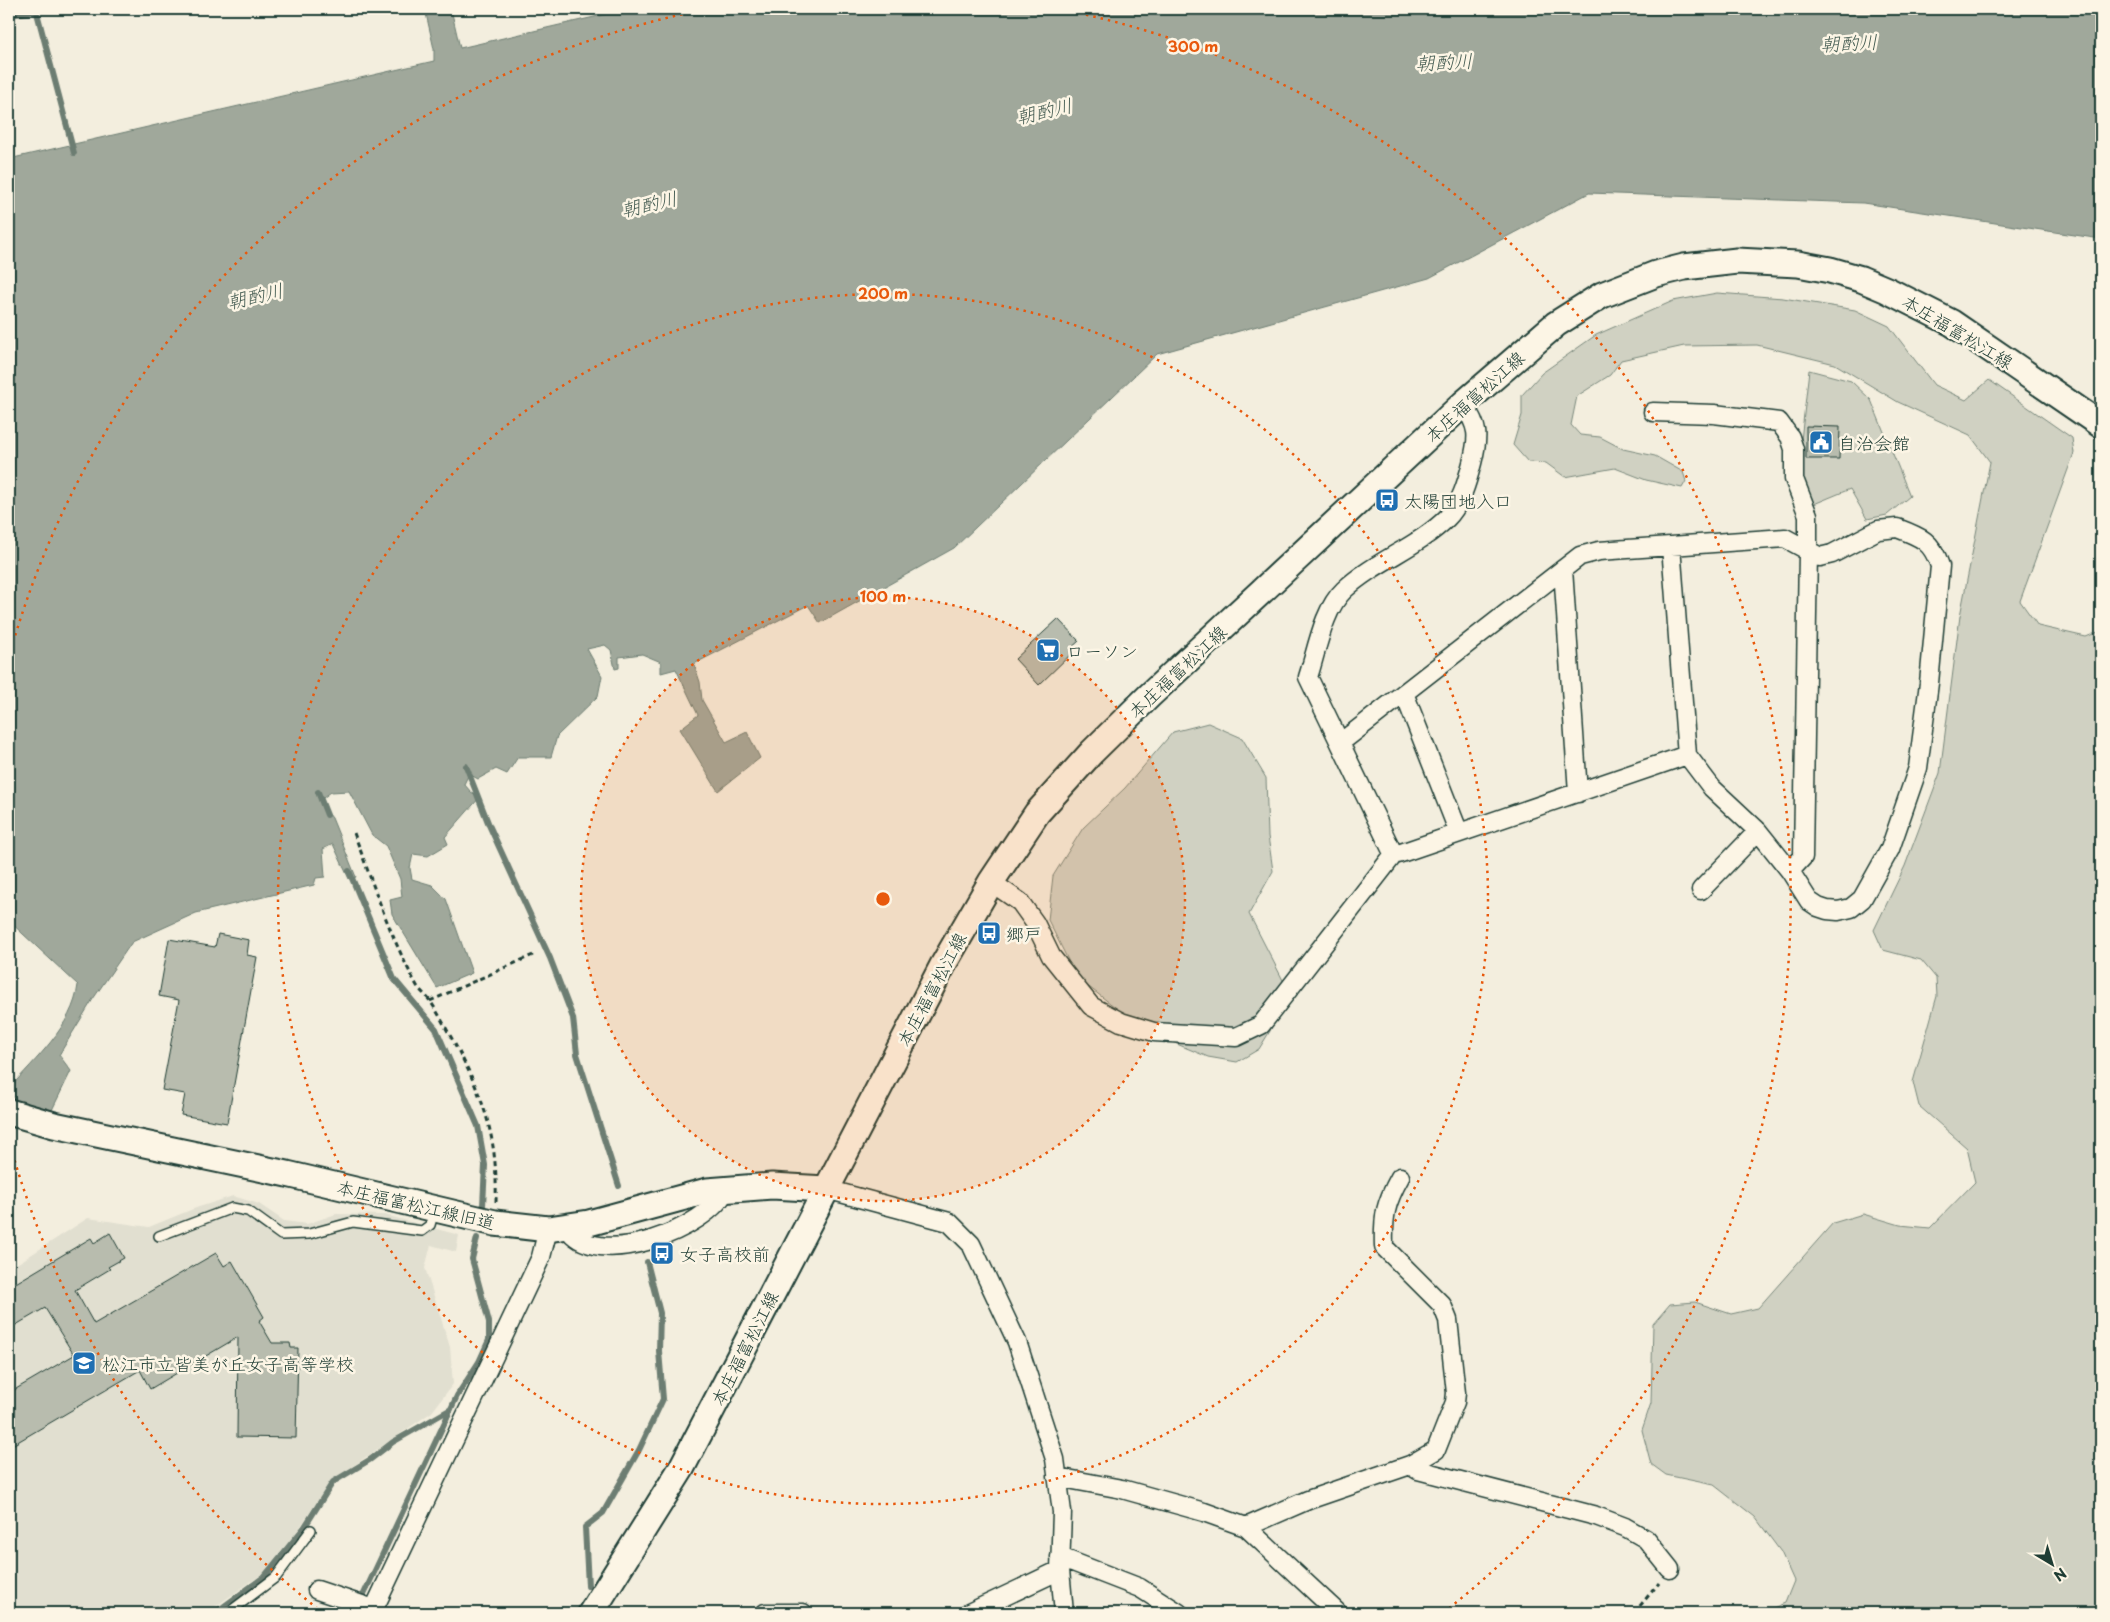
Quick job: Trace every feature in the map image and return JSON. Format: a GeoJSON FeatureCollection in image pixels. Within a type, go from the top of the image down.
{"type":"FeatureCollection","features":[{"type":"Feature","properties":{"kind":"main road","name":"本庄福富松江線"},"geometry":{"type":"LineString","coordinates":[[591,1613],[681,1469],[943,965],[991,882],[1037,813],[1092,752],[1463,404],[1556,324],[1602,295],[1628,284],[1684,267],[1737,261],[1763,261],[1830,270],[1888,290],[1952,323],[2101,425]]}},
{"type":"Feature","properties":{"kind":"main road","name":"本庄福富松江線旧道"},"geometry":{"type":"LineString","coordinates":[[9,1112],[54,1126],[277,1172],[495,1223],[557,1228],[678,1197],[726,1189],[772,1186],[826,1189]]}},
{"type":"Feature","properties":{"kind":"street"},"geometry":{"type":"LineString","coordinates":[[1395,853],[1308,676],[1329,614],[1344,590],[1448,518],[1459,500],[1467,483],[1478,439],[1474,419],[1463,404]]}},
{"type":"Feature","properties":{"kind":"street"},"geometry":{"type":"LineString","coordinates":[[1653,412],[1714,414],[1779,422],[1790,437],[1794,449],[1794,479],[1808,515],[1808,552],[1803,857],[1790,871]]}},
{"type":"Feature","properties":{"kind":"street"},"geometry":{"type":"LineString","coordinates":[[1340,743],[1580,556],[1599,551],[1785,538],[1820,557],[1832,554],[1878,530],[1897,528],[1919,536],[1935,550],[1940,566],[1929,684],[1918,768],[1890,850],[1862,899],[1851,908],[1838,911],[1818,907],[1809,901],[1790,871],[1758,831],[1712,788],[1687,755],[1671,546]]}},
{"type":"Feature","properties":{"kind":"street"},"geometry":{"type":"LineString","coordinates":[[1563,569],[1578,793]]}},
{"type":"Feature","properties":{"kind":"street"},"geometry":{"type":"LineString","coordinates":[[1404,693],[1459,834]]}},
{"type":"Feature","properties":{"kind":"street"},"geometry":{"type":"LineString","coordinates":[[991,882],[1020,902],[1034,923],[1051,956],[1091,1006],[1121,1022],[1154,1032],[1236,1037],[1261,1025],[1395,853],[1404,852],[1459,834],[1687,755]]}},
{"type":"Feature","properties":{"kind":"street"},"geometry":{"type":"LineString","coordinates":[[1701,890],[1758,831]]}},
{"type":"Feature","properties":{"kind":"street"},"geometry":{"type":"LineString","coordinates":[[1246,1527],[1308,1500],[1410,1465],[1436,1450],[1455,1402],[1456,1393],[1448,1320],[1442,1305],[1384,1247],[1383,1218],[1390,1195],[1400,1176]]}},
{"type":"Feature","properties":{"kind":"street"},"geometry":{"type":"LineString","coordinates":[[317,1590],[367,1608],[557,1228],[588,1245],[627,1245],[645,1242],[674,1231],[706,1213],[716,1206],[726,1189]]}},
{"type":"Feature","properties":{"kind":"street"},"geometry":{"type":"LineString","coordinates":[[826,1189],[949,1222],[971,1244],[1017,1342],[1055,1459],[1062,1512],[1060,1564],[1064,1613]]}},
{"type":"Feature","properties":{"kind":"street"},"geometry":{"type":"LineString","coordinates":[[1410,1465],[1418,1470],[1596,1516],[1625,1527],[1646,1539],[1670,1570]]}},
{"type":"Feature","properties":{"kind":"street"},"geometry":{"type":"LineString","coordinates":[[1057,1477],[1122,1489],[1204,1512],[1246,1527],[1338,1613]]}},
{"type":"Feature","properties":{"kind":"street"},"geometry":{"type":"LineString","coordinates":[[969,1613],[1060,1564],[1140,1588],[1179,1613]]}},
{"type":"Feature","properties":{"kind":"street"},"geometry":{"type":"LineString","coordinates":[[765,1613],[803,1613]]}},
{"type":"Feature","properties":{"kind":"lane"},"geometry":{"type":"LineString","coordinates":[[159,1236],[232,1208],[248,1212],[281,1235],[309,1234],[353,1222],[422,1231],[430,1225],[435,1210]]}},
{"type":"Feature","properties":{"kind":"lane"},"geometry":{"type":"LineString","coordinates":[[228,1613],[276,1577],[311,1530]]}},
{"type":"Feature","properties":{"kind":"path"},"geometry":{"type":"LineString","coordinates":[[354,833],[396,941],[417,986],[430,1001],[470,1070],[485,1106],[494,1140],[497,1178],[495,1223]]}},
{"type":"Feature","properties":{"kind":"path"},"geometry":{"type":"LineString","coordinates":[[430,1001],[533,956]]}},
{"type":"Feature","properties":{"kind":"path"},"geometry":{"type":"LineString","coordinates":[[1634,1613],[1670,1570]]}},
{"type":"Feature","properties":{"kind":"shaded area"},"geometry":{"type":"Polygon","coordinates":[[[1717,293],[1783,298],[1855,310],[1889,326],[1934,385],[1966,400],[1989,380],[2072,438],[2074,453],[2020,601],[2038,626],[2086,637],[2098,632],[2101,625],[2101,1613],[1761,1613],[1785,1603],[1794,1581],[1781,1552],[1755,1517],[1714,1485],[1666,1475],[1651,1464],[1642,1430],[1651,1403],[1653,1324],[1670,1304],[1695,1302],[1731,1314],[1758,1308],[1833,1223],[1863,1214],[1900,1225],[1930,1228],[1975,1182],[1967,1148],[1919,1106],[1913,1082],[1937,996],[1936,978],[1921,960],[1883,950],[1874,930],[1905,866],[1940,773],[1960,616],[1990,462],[1970,435],[1898,402],[1835,364],[1757,345],[1684,346],[1621,360],[1610,375],[1577,396],[1571,425],[1580,435],[1600,437],[1623,449],[1655,456],[1683,472],[1686,481],[1682,488],[1646,480],[1615,468],[1565,477],[1546,463],[1528,462],[1513,445],[1522,415],[1522,395],[1542,373],[1596,335],[1673,301],[1717,293]]]}},
{"type":"Feature","properties":{"kind":"shaded area"},"geometry":{"type":"Polygon","coordinates":[[[1809,370],[1851,381],[1871,400],[1910,496],[1887,515],[1867,519],[1850,489],[1814,504],[1804,480],[1800,449],[1809,370]]]}},
{"type":"Feature","properties":{"kind":"shaded area"},"geometry":{"type":"Polygon","coordinates":[[[1208,723],[1242,738],[1266,778],[1268,836],[1273,871],[1249,914],[1287,988],[1270,1031],[1259,1049],[1237,1062],[1208,1057],[1148,1032],[1077,978],[1048,920],[1053,876],[1083,828],[1125,788],[1173,732],[1208,723]]]}},
{"type":"Feature","properties":{"kind":"shaded area"},"geometry":{"type":"Polygon","coordinates":[[[233,1196],[259,1204],[284,1221],[307,1224],[336,1214],[385,1215],[459,1235],[456,1252],[431,1245],[425,1268],[450,1347],[453,1384],[432,1412],[331,1481],[298,1530],[262,1574],[206,1613],[9,1613],[9,1269],[88,1218],[149,1227],[193,1209],[233,1196]]]}},
{"type":"Feature","properties":{"kind":"shaded area"},"geometry":{"type":"Polygon","coordinates":[[[322,1607],[349,1612],[315,1613],[322,1607]]]}},
{"type":"Feature","properties":{"kind":"water","name":"朝酌川"},"geometry":{"type":"Polygon","coordinates":[[[425,9],[451,9],[460,48],[629,9],[2101,9],[2101,239],[1863,203],[1589,193],[1429,278],[1157,354],[954,548],[820,623],[808,605],[694,664],[700,682],[702,700],[726,742],[747,732],[760,758],[718,791],[680,729],[698,715],[676,669],[661,673],[661,662],[642,654],[619,657],[619,668],[615,669],[611,650],[605,645],[587,649],[602,676],[598,696],[557,736],[551,757],[518,757],[507,774],[496,769],[478,779],[469,774],[464,784],[471,792],[480,797],[445,837],[448,844],[428,856],[413,854],[410,868],[412,879],[432,885],[446,899],[472,973],[437,988],[392,914],[390,900],[402,897],[400,879],[386,846],[372,835],[349,791],[331,792],[319,801],[332,818],[356,877],[349,879],[333,844],[323,849],[325,877],[316,878],[314,885],[196,913],[132,942],[93,999],[59,1055],[71,1071],[52,1110],[9,1098],[9,1089],[41,1054],[61,1028],[75,1000],[78,985],[9,921],[9,159],[434,61],[434,49],[425,9]]]}},
{"type":"Feature","properties":{"kind":"building","name":"自治会館"},"geometry":{"type":"Polygon","coordinates":[[[1806,426],[1840,427],[1839,459],[1806,459],[1806,426]]]}},
{"type":"Feature","properties":{"kind":"building","name":"ローソン"},"geometry":{"type":"Polygon","coordinates":[[[1058,619],[1079,641],[1070,649],[1073,652],[1039,685],[1015,659],[1058,619]]]}},
{"type":"Feature","properties":{"kind":"building"},"geometry":{"type":"Polygon","coordinates":[[[218,934],[249,940],[247,955],[257,957],[227,1123],[181,1115],[185,1094],[162,1090],[179,1000],[159,996],[169,939],[215,947],[218,934]]]}},
{"type":"Feature","properties":{"kind":"building"},"geometry":{"type":"Polygon","coordinates":[[[110,1233],[124,1258],[108,1267],[110,1269],[75,1290],[94,1324],[216,1253],[224,1266],[232,1261],[264,1317],[259,1321],[272,1343],[290,1343],[291,1348],[298,1348],[296,1438],[237,1437],[238,1337],[150,1389],[140,1370],[9,1447],[9,1393],[74,1355],[45,1308],[9,1329],[9,1287],[91,1238],[94,1243],[110,1233]]]}},
{"type":"Feature","properties":{"kind":"waterway"},"geometry":{"type":"LineString","coordinates":[[36,9],[74,153]]}},
{"type":"Feature","properties":{"kind":"waterway"},"geometry":{"type":"LineString","coordinates":[[9,15],[48,9]]}},
{"type":"Feature","properties":{"kind":"waterway"},"geometry":{"type":"LineString","coordinates":[[466,766],[489,825],[550,958],[573,1018],[577,1054],[619,1186]]}},
{"type":"Feature","properties":{"kind":"waterway"},"geometry":{"type":"LineString","coordinates":[[318,792],[327,815]]}},
{"type":"Feature","properties":{"kind":"waterway"},"geometry":{"type":"LineString","coordinates":[[349,871],[394,979],[436,1029],[478,1126],[485,1165],[483,1206]]}},
{"type":"Feature","properties":{"kind":"waterway"},"geometry":{"type":"LineString","coordinates":[[355,1613],[457,1396],[479,1362],[489,1340],[489,1322],[472,1259],[477,1238]]}},
{"type":"Feature","properties":{"kind":"waterway"},"geometry":{"type":"LineString","coordinates":[[588,1586],[585,1527],[603,1513],[639,1450],[663,1399],[659,1351],[660,1313],[647,1262]]}},
{"type":"Feature","properties":{"kind":"waterway"},"geometry":{"type":"LineString","coordinates":[[215,1613],[264,1577],[304,1528],[333,1482],[371,1459],[393,1442],[451,1409]]}},
{"type":"Feature","properties":{"kind":"place","name":"自治会館"},"geometry":{"type":"Point","coordinates":[1821,442]}},
{"type":"Feature","properties":{"kind":"place","name":"太陽団地入口"},"geometry":{"type":"Point","coordinates":[1387,500]}},
{"type":"Feature","properties":{"kind":"place","name":"ローソン"},"geometry":{"type":"Point","coordinates":[1048,650]}},
{"type":"Feature","properties":{"kind":"place","name":"郷戸"},"geometry":{"type":"Point","coordinates":[989,933]}},
{"type":"Feature","properties":{"kind":"place","name":"女子高校前"},"geometry":{"type":"Point","coordinates":[662,1253]}},
{"type":"Feature","properties":{"kind":"place","name":"松江市立皆美が丘女子高等学校"},"geometry":{"type":"Point","coordinates":[84,1363]}}]}
